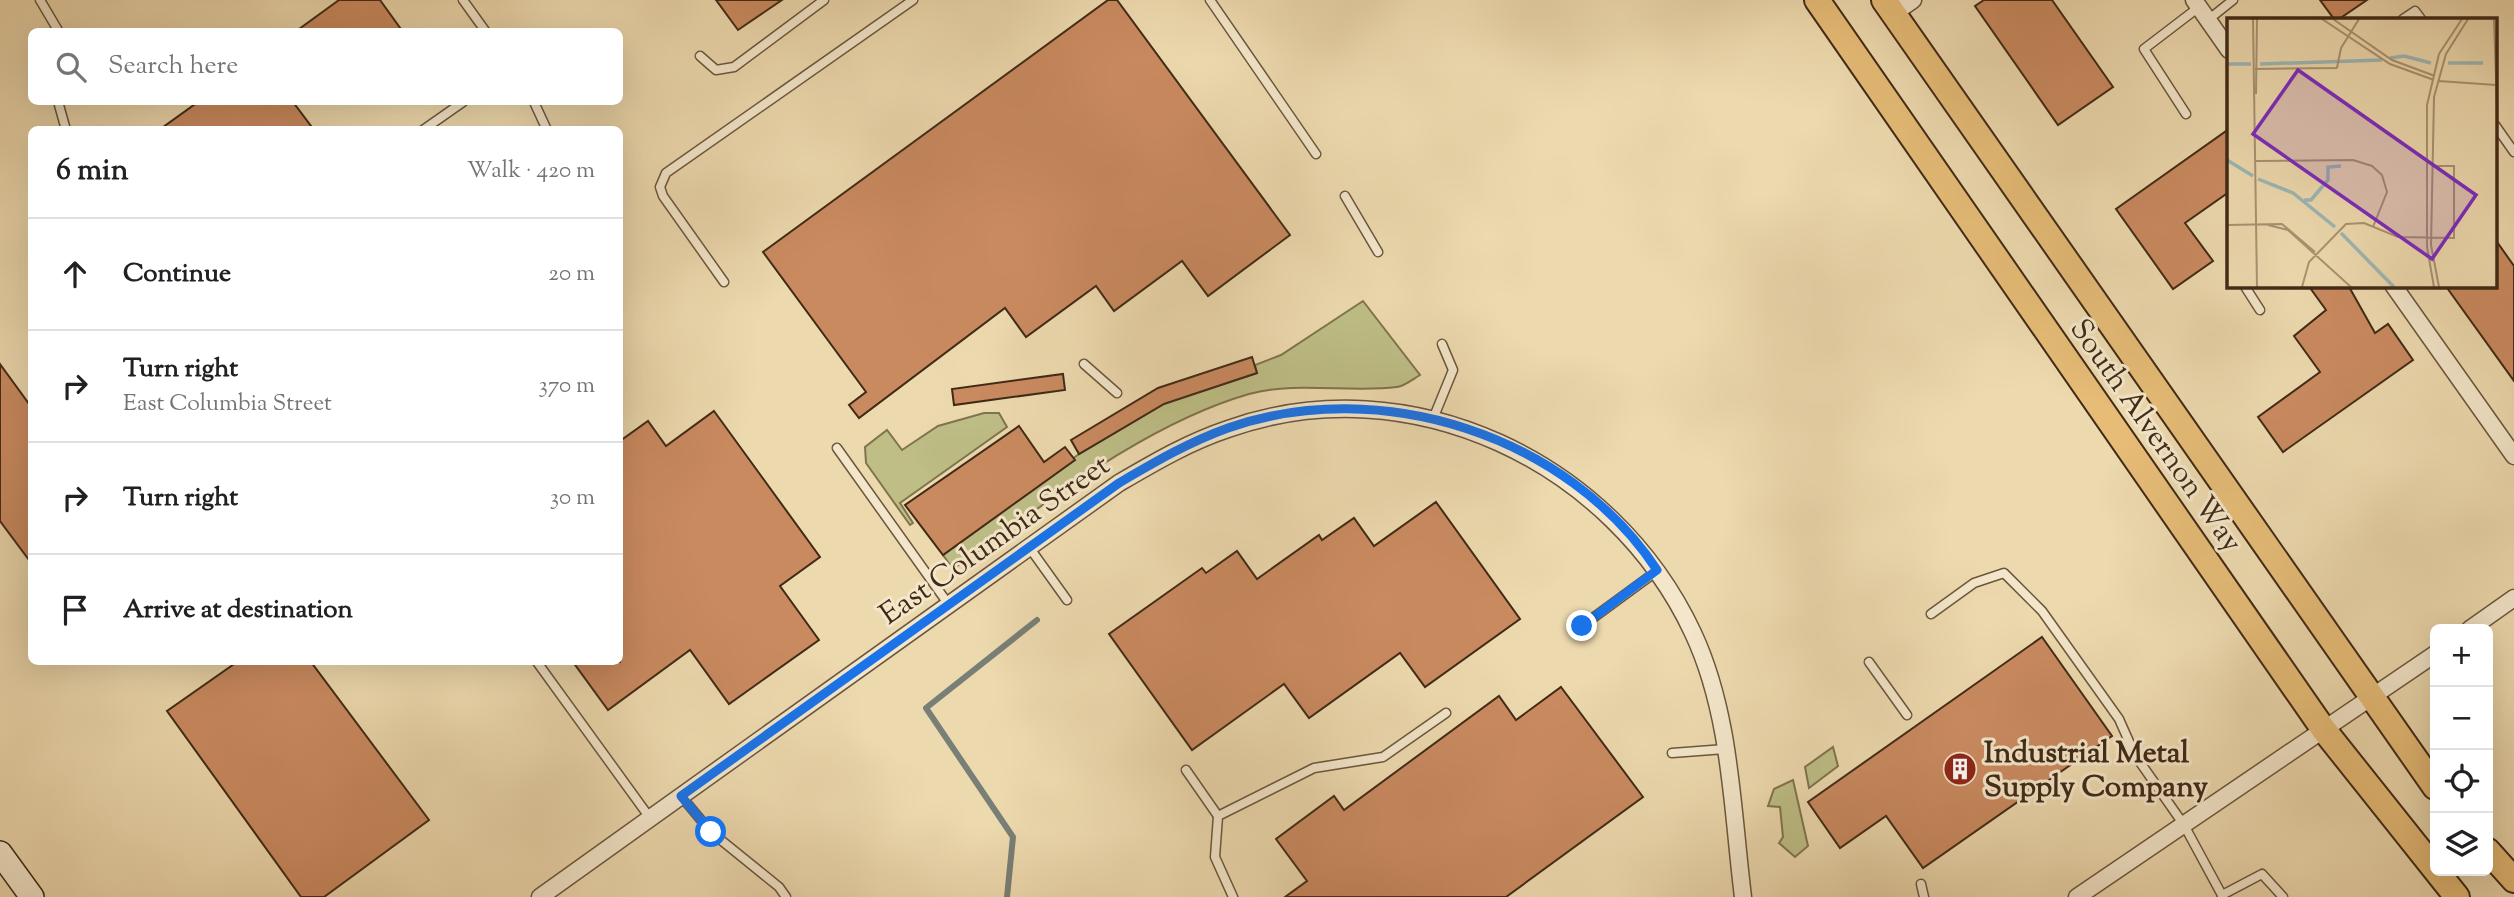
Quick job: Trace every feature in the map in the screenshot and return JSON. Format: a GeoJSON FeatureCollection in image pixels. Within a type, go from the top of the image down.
{"type":"FeatureCollection","features":[{"type":"Feature","properties":{"kind":"main road","name":"South Alvernon Way"},"geometry":{"type":"LineString","coordinates":[[1817,0],[2324,730],[2385,810],[2457,897]]}},
{"type":"Feature","properties":{"kind":"main road","name":"South Alvernon Way"},"geometry":{"type":"LineString","coordinates":[[1896,5],[2371,699],[2430,780]]}},
{"type":"Feature","properties":{"kind":"main road"},"geometry":{"type":"LineString","coordinates":[[0,853],[32,897]]}},
{"type":"Feature","properties":{"kind":"main road"},"geometry":{"type":"LineString","coordinates":[[2493,856],[2514,880]]}},
{"type":"Feature","properties":{"kind":"street"},"geometry":{"type":"LineString","coordinates":[[2200,9],[2227,47]]}},
{"type":"Feature","properties":{"kind":"street"},"geometry":{"type":"LineString","coordinates":[[2394,287],[2514,456]]}},
{"type":"Feature","properties":{"kind":"street","name":"East Columbia Street"},"geometry":{"type":"LineString","coordinates":[[540,897],[1119,483],[1161,458],[1230,428],[1283,415],[1336,409],[1383,410],[1433,419],[1489,436],[1544,465],[1608,513],[1657,570],[1693,633],[1718,706],[1743,897]]}},
{"type":"Feature","properties":{"kind":"street"},"geometry":{"type":"LineString","coordinates":[[2477,624],[2514,598]]}},
{"type":"Feature","properties":{"kind":"street"},"geometry":{"type":"LineString","coordinates":[[2077,897],[2430,658]]}},
{"type":"Feature","properties":{"kind":"lane"},"geometry":{"type":"LineString","coordinates":[[40,0],[57,28]]}},
{"type":"Feature","properties":{"kind":"lane"},"geometry":{"type":"LineString","coordinates":[[463,0],[483,28]]}},
{"type":"Feature","properties":{"kind":"lane"},"geometry":{"type":"LineString","coordinates":[[700,56],[716,69],[734,67],[824,0]]}},
{"type":"Feature","properties":{"kind":"lane"},"geometry":{"type":"LineString","coordinates":[[724,282],[663,196],[660,187],[666,173],[914,0]]}},
{"type":"Feature","properties":{"kind":"lane"},"geometry":{"type":"LineString","coordinates":[[1210,0],[1316,154]]}},
{"type":"Feature","properties":{"kind":"lane"},"geometry":{"type":"LineString","coordinates":[[2186,114],[2144,49],[2200,9],[2233,0]]}},
{"type":"Feature","properties":{"kind":"lane"},"geometry":{"type":"LineString","coordinates":[[2404,18],[2415,11],[2420,18]]}},
{"type":"Feature","properties":{"kind":"lane"},"geometry":{"type":"LineString","coordinates":[[61,105],[65,126]]}},
{"type":"Feature","properties":{"kind":"lane"},"geometry":{"type":"LineString","coordinates":[[429,126],[459,105]]}},
{"type":"Feature","properties":{"kind":"lane"},"geometry":{"type":"LineString","coordinates":[[535,105],[545,126]]}},
{"type":"Feature","properties":{"kind":"lane"},"geometry":{"type":"LineString","coordinates":[[2496,126],[2514,152]]}},
{"type":"Feature","properties":{"kind":"lane"},"geometry":{"type":"LineString","coordinates":[[1345,196],[1378,252]]}},
{"type":"Feature","properties":{"kind":"lane"},"geometry":{"type":"LineString","coordinates":[[2246,287],[2260,310]]}},
{"type":"Feature","properties":{"kind":"lane"},"geometry":{"type":"LineString","coordinates":[[1433,419],[1453,370],[1442,344]]}},
{"type":"Feature","properties":{"kind":"lane"},"geometry":{"type":"LineString","coordinates":[[1084,364],[1116,393]]}},
{"type":"Feature","properties":{"kind":"lane"},"geometry":{"type":"LineString","coordinates":[[837,448],[949,605]]}},
{"type":"Feature","properties":{"kind":"lane"},"geometry":{"type":"LineString","coordinates":[[1029,548],[1067,600]]}},
{"type":"Feature","properties":{"kind":"lane"},"geometry":{"type":"LineString","coordinates":[[1582,626],[1657,570]]}},
{"type":"Feature","properties":{"kind":"lane"},"geometry":{"type":"LineString","coordinates":[[1931,614],[1974,583],[2004,573],[2042,611],[2119,719],[2135,755],[2183,825],[2222,896],[2262,874],[2283,897]]}},
{"type":"Feature","properties":{"kind":"lane"},"geometry":{"type":"LineString","coordinates":[[1869,662],[1907,715]]}},
{"type":"Feature","properties":{"kind":"lane"},"geometry":{"type":"LineString","coordinates":[[539,665],[650,818]]}},
{"type":"Feature","properties":{"kind":"lane"},"geometry":{"type":"LineString","coordinates":[[1218,816],[1314,768],[1383,757],[1446,713]]}},
{"type":"Feature","properties":{"kind":"lane"},"geometry":{"type":"LineString","coordinates":[[1672,753],[1725,749]]}},
{"type":"Feature","properties":{"kind":"lane"},"geometry":{"type":"LineString","coordinates":[[1186,770],[1218,816],[1215,857],[1233,897]]}},
{"type":"Feature","properties":{"kind":"lane"},"geometry":{"type":"LineString","coordinates":[[681,796],[711,832],[779,887],[786,897]]}},
{"type":"Feature","properties":{"kind":"lane"},"geometry":{"type":"LineString","coordinates":[[1920,884],[1923,897]]}},
{"type":"Feature","properties":{"kind":"green space"},"geometry":{"type":"Polygon","coordinates":[[[1363,301],[1420,375],[1397,387],[1267,390],[1209,408],[1132,446],[1058,494],[953,569],[943,555],[1079,454],[1167,402],[1257,373],[1255,365],[1281,355],[1363,301]]]}},
{"type":"Feature","properties":{"kind":"green space"},"geometry":{"type":"Polygon","coordinates":[[[984,413],[999,413],[1007,427],[900,503],[913,523],[910,525],[866,463],[865,447],[887,430],[902,450],[938,426],[984,413]]]}},
{"type":"Feature","properties":{"kind":"green space"},"geometry":{"type":"Polygon","coordinates":[[[1833,747],[1838,766],[1809,788],[1805,767],[1833,747]]]}},
{"type":"Feature","properties":{"kind":"green space"},"geometry":{"type":"Polygon","coordinates":[[[1793,780],[1808,846],[1795,857],[1779,843],[1783,837],[1780,807],[1768,806],[1774,789],[1793,780]]]}},
{"type":"Feature","properties":{"kind":"building"},"geometry":{"type":"Polygon","coordinates":[[[339,0],[380,0],[400,28],[300,28],[339,0]]]}},
{"type":"Feature","properties":{"kind":"building"},"geometry":{"type":"Polygon","coordinates":[[[716,0],[782,0],[738,30],[716,0]]]}},
{"type":"Feature","properties":{"kind":"building"},"geometry":{"type":"Polygon","coordinates":[[[1108,0],[1117,0],[1290,235],[1208,296],[1182,261],[1114,311],[1096,286],[1026,337],[1005,308],[859,418],[849,405],[866,392],[763,252],[1108,0]]]}},
{"type":"Feature","properties":{"kind":"building"},"geometry":{"type":"Polygon","coordinates":[[[1984,0],[2052,0],[2113,87],[2058,125],[1975,6],[1984,0]]]}},
{"type":"Feature","properties":{"kind":"building"},"geometry":{"type":"Polygon","coordinates":[[[2320,0],[2367,0],[2340,18],[2333,18],[2320,0]]]}},
{"type":"Feature","properties":{"kind":"building"},"geometry":{"type":"Polygon","coordinates":[[[194,105],[295,105],[311,126],[165,126],[194,105]]]}},
{"type":"Feature","properties":{"kind":"building"},"geometry":{"type":"Polygon","coordinates":[[[2227,130],[2227,193],[2185,223],[2213,261],[2173,289],[2116,209],[2227,130]]]}},
{"type":"Feature","properties":{"kind":"building"},"geometry":{"type":"Polygon","coordinates":[[[2496,240],[2514,266],[2514,381],[2446,287],[2496,287],[2496,240]]]}},
{"type":"Feature","properties":{"kind":"building"},"geometry":{"type":"Polygon","coordinates":[[[2309,287],[2349,287],[2375,333],[2388,324],[2413,360],[2283,452],[2258,417],[2320,372],[2294,336],[2326,310],[2309,287]]]}},
{"type":"Feature","properties":{"kind":"building"},"geometry":{"type":"Polygon","coordinates":[[[1252,357],[1257,373],[1164,404],[1079,454],[1071,440],[1158,388],[1252,357]]]}},
{"type":"Feature","properties":{"kind":"building"},"geometry":{"type":"Polygon","coordinates":[[[0,364],[28,402],[28,559],[0,521],[0,364]]]}},
{"type":"Feature","properties":{"kind":"building"},"geometry":{"type":"Polygon","coordinates":[[[1063,374],[1065,390],[954,405],[952,389],[1063,374]]]}},
{"type":"Feature","properties":{"kind":"building"},"geometry":{"type":"Polygon","coordinates":[[[714,411],[820,557],[780,586],[819,640],[729,704],[690,650],[608,710],[575,665],[623,665],[623,439],[648,421],[666,446],[714,411]]]}},
{"type":"Feature","properties":{"kind":"building"},"geometry":{"type":"Polygon","coordinates":[[[1019,426],[1044,462],[1065,447],[1075,460],[943,555],[905,505],[1019,426]]]}},
{"type":"Feature","properties":{"kind":"building"},"geometry":{"type":"Polygon","coordinates":[[[1436,502],[1520,619],[1425,687],[1400,653],[1309,718],[1284,684],[1192,750],[1109,634],[1202,568],[1206,573],[1237,551],[1257,579],[1319,535],[1322,540],[1354,518],[1374,546],[1436,502]]]}},
{"type":"Feature","properties":{"kind":"building","name":"Industrial Metal Supply Company"},"geometry":{"type":"Polygon","coordinates":[[[2042,637],[2112,736],[1923,868],[1886,816],[1840,848],[1808,802],[2042,637]]]}},
{"type":"Feature","properties":{"kind":"building"},"geometry":{"type":"Polygon","coordinates":[[[233,665],[313,665],[429,820],[324,897],[301,897],[167,711],[233,665]]]}},
{"type":"Feature","properties":{"kind":"building"},"geometry":{"type":"Polygon","coordinates":[[[1561,687],[1643,797],[1506,897],[1285,897],[1307,881],[1276,839],[1334,796],[1344,810],[1499,696],[1516,720],[1561,687]]]}},
{"type":"Feature","properties":{"kind":"waterway"},"geometry":{"type":"LineString","coordinates":[[1007,897],[1013,837],[926,708],[1037,620]]}},
{"type":"Feature","properties":{"kind":"place","name":"Industrial Metal Supply Company"},"geometry":{"type":"Point","coordinates":[1960,769]}},
{"type":"Feature","properties":{"kind":"route"},"geometry":{"type":"LineString","coordinates":[[711,832],[681,796],[1119,483],[1171,452],[1230,428],[1283,415],[1336,409],[1383,410],[1433,419],[1489,436],[1544,465],[1608,513],[1657,570],[1582,626]]}}]}
